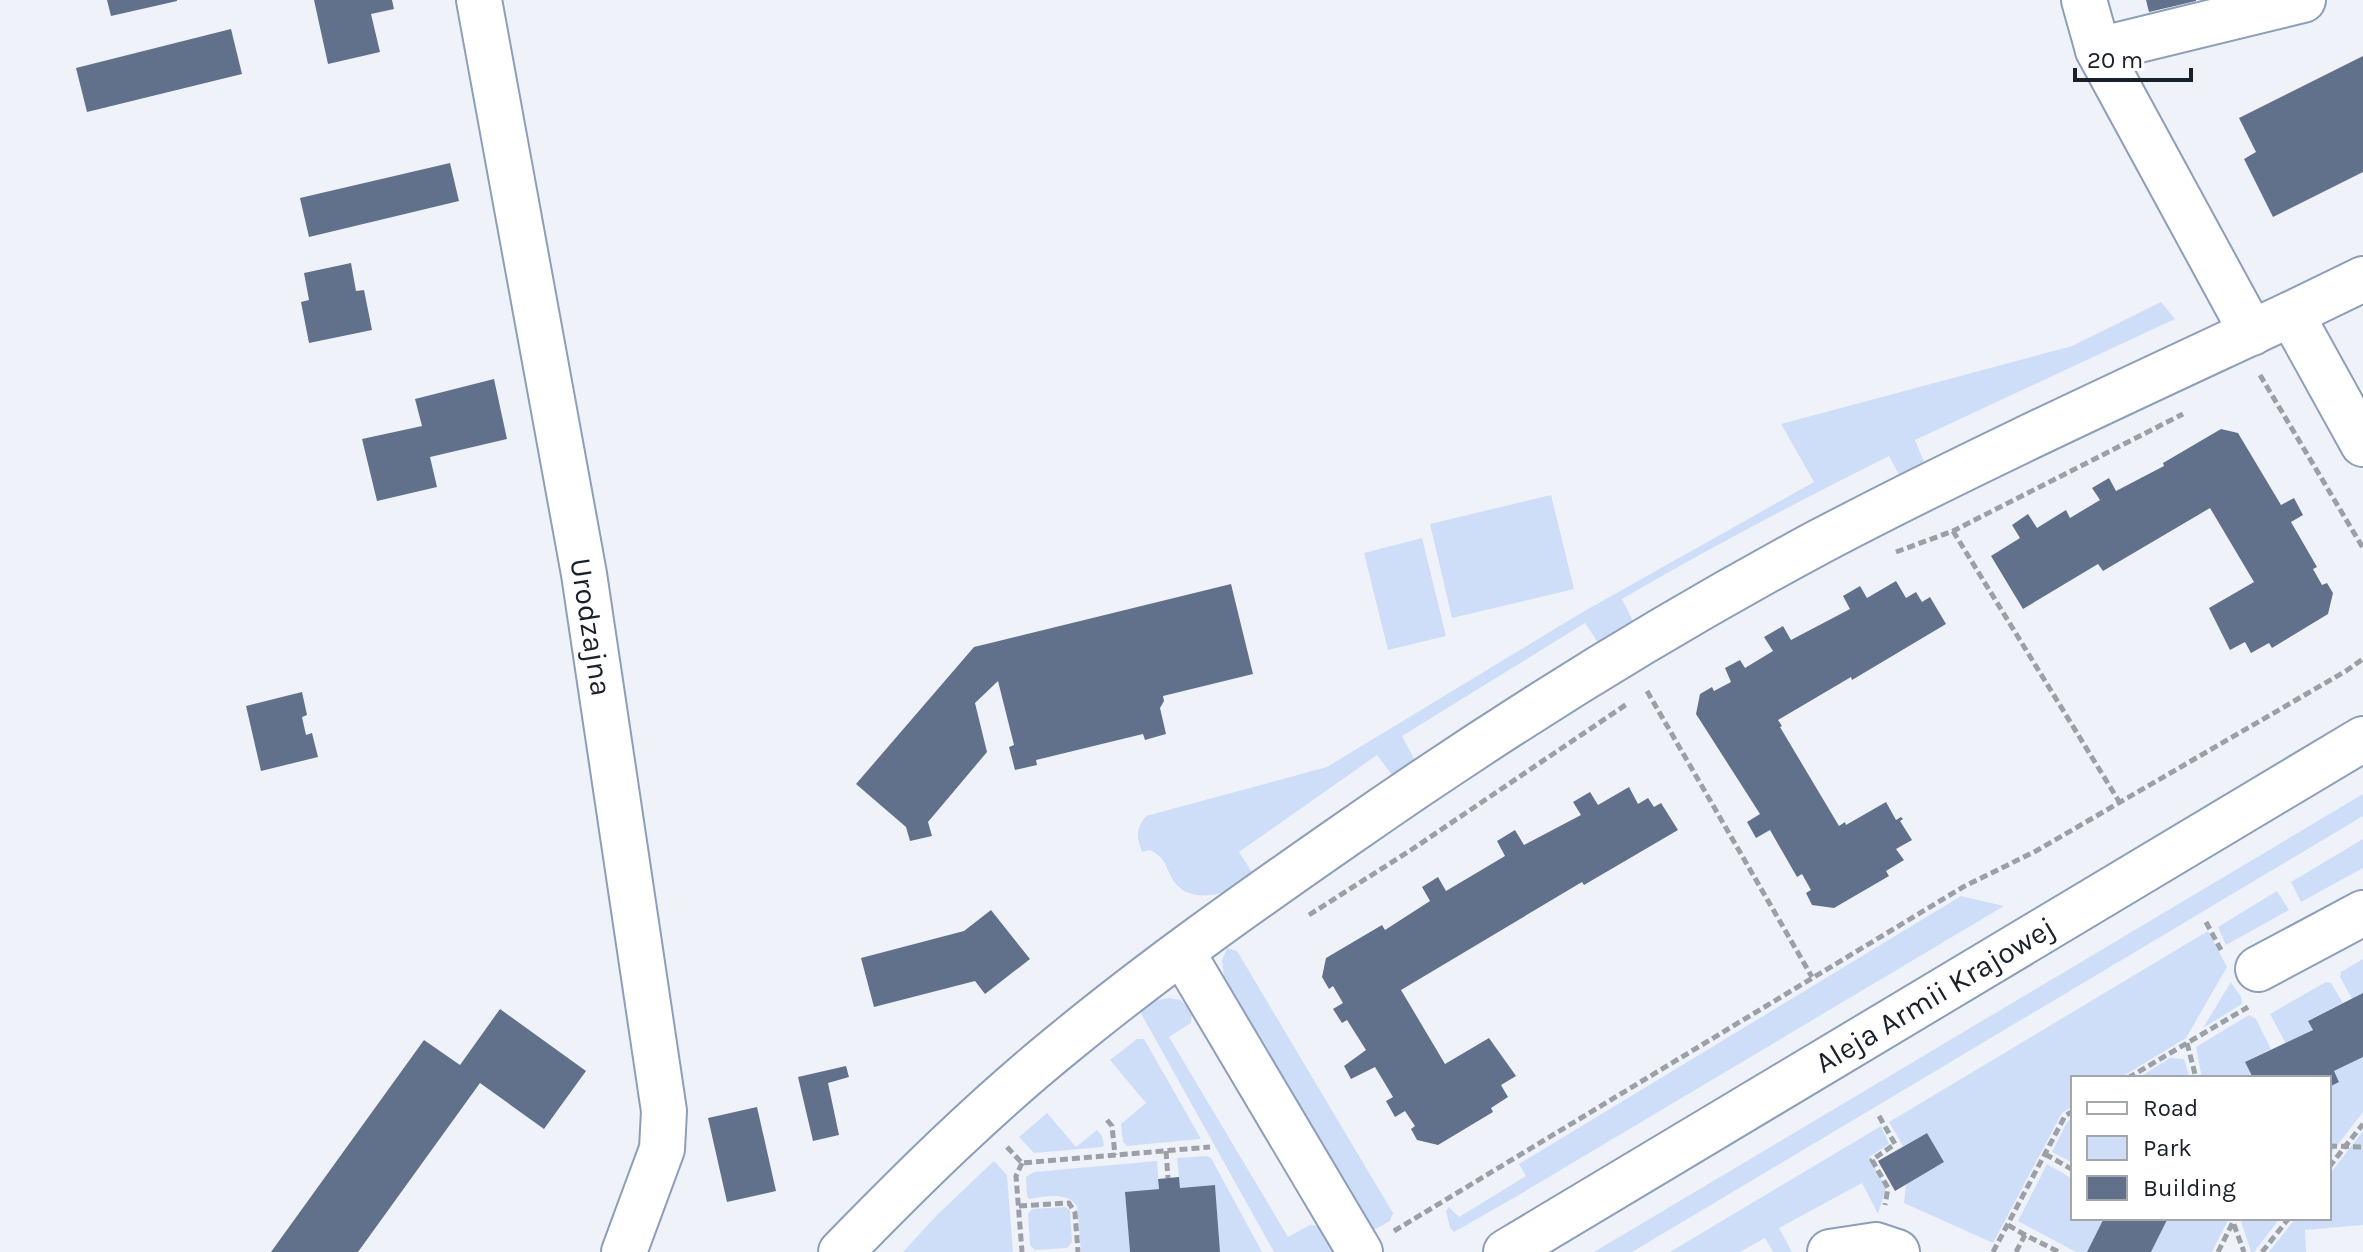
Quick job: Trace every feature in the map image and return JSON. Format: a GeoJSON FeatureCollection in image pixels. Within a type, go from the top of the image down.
{"type":"FeatureCollection","features":[{"type":"Feature","properties":{"kind":"street","name":"Urodzajna"},"geometry":{"type":"LineString","coordinates":[[479,0],[584,574],[664,1111],[662,1149],[624,1252]]}},
{"type":"Feature","properties":{"kind":"street"},"geometry":{"type":"LineString","coordinates":[[2084,0],[2098,50],[2252,333]]}},
{"type":"Feature","properties":{"kind":"street"},"geometry":{"type":"LineString","coordinates":[[2098,50],[2303,0]]}},
{"type":"Feature","properties":{"kind":"street"},"geometry":{"type":"LineString","coordinates":[[841,1252],[995,1102],[1060,1045],[1182,952],[1417,785],[1599,667],[1888,507],[2252,333],[2300,333],[2363,279]]}},
{"type":"Feature","properties":{"kind":"street"},"geometry":{"type":"LineString","coordinates":[[2300,333],[2363,444]]}},
{"type":"Feature","properties":{"kind":"street","name":"Aleja Armii Krajowej"},"geometry":{"type":"LineString","coordinates":[[1506,1252],[2363,739]]}},
{"type":"Feature","properties":{"kind":"street"},"geometry":{"type":"LineString","coordinates":[[2245,979],[2363,913]]}},
{"type":"Feature","properties":{"kind":"street"},"geometry":{"type":"LineString","coordinates":[[1182,952],[1360,1252]]}},
{"type":"Feature","properties":{"kind":"street"},"geometry":{"type":"LineString","coordinates":[[1830,1252],[1887,1249]]}},
{"type":"Feature","properties":{"kind":"path"},"geometry":{"type":"LineString","coordinates":[[2247,381],[2260,375],[2300,333]]}},
{"type":"Feature","properties":{"kind":"path"},"geometry":{"type":"LineString","coordinates":[[2260,375],[2363,548]]}},
{"type":"Feature","properties":{"kind":"path"},"geometry":{"type":"LineString","coordinates":[[1886,556],[1953,531],[2193,409]]}},
{"type":"Feature","properties":{"kind":"path"},"geometry":{"type":"LineString","coordinates":[[1953,531],[2120,803]]}},
{"type":"Feature","properties":{"kind":"path"},"geometry":{"type":"LineString","coordinates":[[1360,1252],[1963,887],[2036,851],[2363,659]]}},
{"type":"Feature","properties":{"kind":"path"},"geometry":{"type":"LineString","coordinates":[[1306,917],[1411,850],[1656,684]]}},
{"type":"Feature","properties":{"kind":"path"},"geometry":{"type":"LineString","coordinates":[[1647,691],[1813,978]]}},
{"type":"Feature","properties":{"kind":"path"},"geometry":{"type":"LineString","coordinates":[[2131,1076],[2187,1043],[2245,979],[2206,922]]}},
{"type":"Feature","properties":{"kind":"path"},"geometry":{"type":"LineString","coordinates":[[2187,1043],[2195,1076]]}},
{"type":"Feature","properties":{"kind":"path"},"geometry":{"type":"LineString","coordinates":[[1993,1252],[2065,1116],[2071,1112]]}},
{"type":"Feature","properties":{"kind":"path"},"geometry":{"type":"LineString","coordinates":[[1879,1116],[1897,1147],[1872,1160],[1888,1188],[1887,1249]]}},
{"type":"Feature","properties":{"kind":"path"},"geometry":{"type":"LineString","coordinates":[[1107,1120],[1112,1126],[1115,1155]]}},
{"type":"Feature","properties":{"kind":"path"},"geometry":{"type":"LineString","coordinates":[[2331,1164],[2363,1124]]}},
{"type":"Feature","properties":{"kind":"path"},"geometry":{"type":"LineString","coordinates":[[1004,1144],[1022,1163]]}},
{"type":"Feature","properties":{"kind":"path"},"geometry":{"type":"LineString","coordinates":[[2331,1146],[2363,1147]]}},
{"type":"Feature","properties":{"kind":"path"},"geometry":{"type":"LineString","coordinates":[[1022,1163],[1210,1147]]}},
{"type":"Feature","properties":{"kind":"path"},"geometry":{"type":"LineString","coordinates":[[1166,1151],[1168,1178]]}},
{"type":"Feature","properties":{"kind":"path"},"geometry":{"type":"LineString","coordinates":[[2045,1154],[2071,1169]]}},
{"type":"Feature","properties":{"kind":"path"},"geometry":{"type":"LineString","coordinates":[[1022,1163],[1016,1176],[1022,1252]]}},
{"type":"Feature","properties":{"kind":"path"},"geometry":{"type":"LineString","coordinates":[[1019,1206],[1065,1202],[1072,1205],[1078,1252]]}},
{"type":"Feature","properties":{"kind":"path"},"geometry":{"type":"LineString","coordinates":[[2218,1252],[2232,1220]]}},
{"type":"Feature","properties":{"kind":"path"},"geometry":{"type":"LineString","coordinates":[[2232,1220],[2244,1252]]}},
{"type":"Feature","properties":{"kind":"path"},"geometry":{"type":"LineString","coordinates":[[2262,1252],[2287,1220]]}},
{"type":"Feature","properties":{"kind":"path"},"geometry":{"type":"LineString","coordinates":[[2008,1225],[2059,1252]]}},
{"type":"Feature","properties":{"kind":"path"},"geometry":{"type":"LineString","coordinates":[[2016,1252],[2025,1235]]}},
{"type":"Feature","properties":{"kind":"green space"},"geometry":{"type":"Polygon","coordinates":[[[2161,302],[2175,319],[1915,440],[1927,469],[1902,480],[1889,456],[1855,473],[1622,599],[1636,627],[1601,647],[1585,623],[1402,736],[1417,764],[1395,779],[1377,755],[1239,852],[1256,878],[1248,883],[1227,892],[1193,894],[1175,883],[1156,853],[1150,850],[1142,852],[1138,833],[1146,816],[1327,767],[1581,613],[1814,482],[1781,424],[2072,346],[2161,302]]]}},
{"type":"Feature","properties":{"kind":"green space"},"geometry":{"type":"Polygon","coordinates":[[[1551,495],[1574,589],[1452,618],[1430,524],[1551,495]]]}},
{"type":"Feature","properties":{"kind":"green space"},"geometry":{"type":"Polygon","coordinates":[[[1422,538],[1446,636],[1388,650],[1364,553],[1422,538]]]}},
{"type":"Feature","properties":{"kind":"green space"},"geometry":{"type":"Polygon","coordinates":[[[2363,794],[2363,816],[1632,1252],[1594,1252],[2363,794]]]}},
{"type":"Feature","properties":{"kind":"green space"},"geometry":{"type":"Polygon","coordinates":[[[2363,839],[2363,868],[2301,902],[2291,882],[2363,839]]]}},
{"type":"Feature","properties":{"kind":"green space"},"geometry":{"type":"Polygon","coordinates":[[[2277,891],[2289,910],[2226,945],[2218,927],[2277,891]]]}},
{"type":"Feature","properties":{"kind":"green space"},"geometry":{"type":"Polygon","coordinates":[[[1961,896],[2004,906],[1512,1199],[1454,1232],[1450,1228],[1446,1211],[1449,1207],[1459,1217],[1526,1176],[1519,1164],[1961,896]]]}},
{"type":"Feature","properties":{"kind":"green space"},"geometry":{"type":"Polygon","coordinates":[[[2208,931],[2227,967],[2186,1038],[2123,1076],[2071,1076],[2071,1107],[2062,1113],[1993,1243],[1904,1203],[1906,1184],[1944,1162],[1927,1133],[1903,1146],[1889,1122],[2208,931]]]}},
{"type":"Feature","properties":{"kind":"green space"},"geometry":{"type":"Polygon","coordinates":[[[1227,948],[1237,951],[1393,1213],[1390,1221],[1370,1232],[1225,986],[1222,960],[1227,948]]]}},
{"type":"Feature","properties":{"kind":"green space"},"geometry":{"type":"Polygon","coordinates":[[[2363,959],[2363,993],[2352,999],[2340,977],[2341,972],[2363,959]]]}},
{"type":"Feature","properties":{"kind":"green space"},"geometry":{"type":"Polygon","coordinates":[[[2231,982],[2242,1004],[2203,1028],[2231,982]]]}},
{"type":"Feature","properties":{"kind":"green space"},"geometry":{"type":"Polygon","coordinates":[[[2326,982],[2331,983],[2343,1003],[2309,1020],[2313,1030],[2286,1044],[2270,1014],[2326,982]]]}},
{"type":"Feature","properties":{"kind":"green space"},"geometry":{"type":"Polygon","coordinates":[[[1168,998],[1181,1000],[1192,1013],[1191,1023],[1169,1037],[1288,1237],[1310,1225],[1319,1226],[1337,1252],[1274,1252],[1138,1008],[1148,1002],[1168,998]]]}},
{"type":"Feature","properties":{"kind":"green space"},"geometry":{"type":"Polygon","coordinates":[[[2249,1015],[2256,1019],[2271,1049],[2245,1062],[2252,1076],[2202,1076],[2196,1047],[2249,1015]]]}},
{"type":"Feature","properties":{"kind":"green space"},"geometry":{"type":"Polygon","coordinates":[[[1137,1039],[1144,1039],[1201,1139],[1127,1146],[1123,1142],[1121,1124],[1146,1103],[1110,1060],[1137,1039]]]}},
{"type":"Feature","properties":{"kind":"green space"},"geometry":{"type":"Polygon","coordinates":[[[2363,1057],[2363,1112],[2331,1153],[2331,1086],[2339,1082],[2334,1071],[2363,1057]]]}},
{"type":"Feature","properties":{"kind":"green space"},"geometry":{"type":"Polygon","coordinates":[[[2170,1058],[2184,1059],[2189,1076],[2141,1076],[2170,1058]]]}},
{"type":"Feature","properties":{"kind":"green space"},"geometry":{"type":"Polygon","coordinates":[[[1047,1113],[1076,1147],[1097,1130],[1104,1145],[1034,1153],[1019,1137],[1047,1113]]]}},
{"type":"Feature","properties":{"kind":"green space"},"geometry":{"type":"Polygon","coordinates":[[[2071,1119],[2071,1162],[2052,1152],[2071,1119]]]}},
{"type":"Feature","properties":{"kind":"green space"},"geometry":{"type":"Polygon","coordinates":[[[1881,1126],[1889,1144],[1869,1157],[1886,1188],[1878,1214],[1862,1183],[1779,1228],[1792,1252],[1773,1252],[1765,1238],[1740,1252],[1670,1252],[1881,1126]]]}},
{"type":"Feature","properties":{"kind":"green space"},"geometry":{"type":"Polygon","coordinates":[[[2363,1131],[2363,1225],[2305,1230],[2306,1252],[2269,1252],[2294,1220],[2331,1220],[2331,1172],[2363,1131]]]}},
{"type":"Feature","properties":{"kind":"green space"},"geometry":{"type":"Polygon","coordinates":[[[1177,1158],[1211,1158],[1262,1252],[1220,1252],[1215,1185],[1180,1188],[1177,1158]]]}},
{"type":"Feature","properties":{"kind":"green space"},"geometry":{"type":"Polygon","coordinates":[[[994,1161],[1007,1175],[1013,1252],[903,1252],[937,1215],[994,1161]]]}},
{"type":"Feature","properties":{"kind":"green space"},"geometry":{"type":"Polygon","coordinates":[[[1157,1161],[1159,1189],[1125,1193],[1130,1252],[1081,1252],[1077,1206],[1067,1198],[1049,1196],[1029,1199],[1027,1196],[1026,1177],[1034,1172],[1157,1161]]]}},
{"type":"Feature","properties":{"kind":"green space"},"geometry":{"type":"Polygon","coordinates":[[[2047,1164],[2071,1178],[2071,1220],[2103,1220],[2087,1252],[2076,1252],[2018,1221],[2047,1164]]]}},
{"type":"Feature","properties":{"kind":"green space"},"geometry":{"type":"Polygon","coordinates":[[[1065,1207],[1070,1210],[1072,1242],[1067,1248],[1035,1250],[1030,1245],[1028,1214],[1032,1209],[1065,1207]]]}},
{"type":"Feature","properties":{"kind":"green space"},"geometry":{"type":"Polygon","coordinates":[[[2167,1220],[2228,1220],[2212,1252],[2151,1252],[2167,1220]]]}},
{"type":"Feature","properties":{"kind":"green space"},"geometry":{"type":"Polygon","coordinates":[[[2241,1220],[2278,1220],[2254,1252],[2251,1252],[2241,1220]]]}},
{"type":"Feature","properties":{"kind":"building"},"geometry":{"type":"Polygon","coordinates":[[[107,0],[177,0],[177,1],[111,16],[107,0]]]}},
{"type":"Feature","properties":{"kind":"building"},"geometry":{"type":"Polygon","coordinates":[[[314,0],[392,0],[394,9],[371,14],[380,52],[328,64],[314,0]]]}},
{"type":"Feature","properties":{"kind":"building"},"geometry":{"type":"Polygon","coordinates":[[[2146,0],[2196,0],[2196,1],[2149,12],[2146,0]]]}},
{"type":"Feature","properties":{"kind":"building"},"geometry":{"type":"Polygon","coordinates":[[[231,29],[242,74],[87,112],[76,68],[231,29]]]}},
{"type":"Feature","properties":{"kind":"building"},"geometry":{"type":"Polygon","coordinates":[[[2363,56],[2363,172],[2273,217],[2244,159],[2256,152],[2239,118],[2363,56]]]}},
{"type":"Feature","properties":{"kind":"building"},"geometry":{"type":"Polygon","coordinates":[[[450,163],[459,201],[309,237],[300,198],[450,163]]]}},
{"type":"Feature","properties":{"kind":"building"},"geometry":{"type":"Polygon","coordinates":[[[351,263],[356,291],[364,290],[372,330],[309,343],[301,302],[309,300],[304,273],[351,263]]]}},
{"type":"Feature","properties":{"kind":"building"},"geometry":{"type":"Polygon","coordinates":[[[494,379],[507,439],[430,457],[437,487],[377,501],[362,439],[422,426],[415,399],[494,379]]]}},
{"type":"Feature","properties":{"kind":"building"},"geometry":{"type":"Polygon","coordinates":[[[2221,429],[2238,433],[2281,505],[2294,498],[2303,515],[2291,522],[2317,567],[2313,569],[2322,585],[2327,583],[2333,593],[2328,614],[2272,648],[2269,643],[2251,653],[2245,642],[2230,650],[2209,608],[2254,582],[2210,508],[2103,571],[2098,564],[2023,609],[1991,556],[2020,538],[2012,525],[2028,514],[2037,528],[2066,510],[2070,518],[2100,500],[2092,488],[2109,478],[2116,491],[2164,466],[2163,463],[2221,429]]]}},
{"type":"Feature","properties":{"kind":"building"},"geometry":{"type":"Polygon","coordinates":[[[1896,581],[1906,598],[1916,592],[1922,602],[1930,597],[1946,624],[1778,720],[1839,826],[1886,802],[1896,820],[1903,819],[1900,821],[1912,840],[1896,849],[1904,860],[1886,871],[1889,876],[1834,908],[1812,905],[1806,893],[1811,890],[1802,874],[1797,877],[1770,830],[1756,838],[1747,822],[1760,814],[1696,714],[1700,694],[1731,682],[1725,668],[1740,660],[1745,668],[1773,651],[1764,637],[1783,626],[1791,640],[1850,609],[1843,596],[1860,586],[1867,598],[1896,581]]]}},
{"type":"Feature","properties":{"kind":"building"},"geometry":{"type":"Polygon","coordinates":[[[1231,584],[1253,674],[1163,696],[1160,708],[1166,734],[1145,740],[1143,734],[1036,760],[1037,765],[1015,770],[1009,747],[1014,745],[998,681],[975,703],[987,752],[928,822],[932,836],[910,841],[906,827],[856,784],[974,647],[1231,584]]]}},
{"type":"Feature","properties":{"kind":"building"},"geometry":{"type":"Polygon","coordinates":[[[302,692],[307,715],[302,717],[306,735],[312,733],[318,757],[261,771],[246,706],[302,692]]]}},
{"type":"Feature","properties":{"kind":"building"},"geometry":{"type":"Polygon","coordinates":[[[1629,787],[1638,804],[1648,798],[1654,807],[1661,803],[1678,830],[1584,885],[1582,882],[1401,990],[1445,1064],[1489,1038],[1516,1076],[1501,1085],[1508,1097],[1491,1108],[1493,1112],[1438,1145],[1417,1140],[1411,1129],[1415,1126],[1405,1111],[1395,1117],[1386,1101],[1393,1097],[1375,1067],[1351,1079],[1344,1066],[1366,1050],[1347,1020],[1342,1023],[1333,1009],[1343,1003],[1333,986],[1329,989],[1322,977],[1326,958],[1382,925],[1385,930],[1430,901],[1422,887],[1438,877],[1446,891],[1505,856],[1497,841],[1515,830],[1524,845],[1581,815],[1573,802],[1590,792],[1598,805],[1629,787]]]}},
{"type":"Feature","properties":{"kind":"building"},"geometry":{"type":"Polygon","coordinates":[[[991,910],[1030,959],[985,994],[975,981],[874,1007],[861,958],[964,931],[991,910]]]}},
{"type":"Feature","properties":{"kind":"building"},"geometry":{"type":"Polygon","coordinates":[[[2363,993],[2363,1057],[2334,1071],[2339,1082],[2331,1086],[2331,1076],[2252,1076],[2245,1062],[2313,1030],[2308,1021],[2363,993]]]}},
{"type":"Feature","properties":{"kind":"building"},"geometry":{"type":"Polygon","coordinates":[[[500,1009],[586,1071],[544,1129],[480,1083],[358,1252],[271,1252],[424,1040],[460,1065],[500,1009]]]}},
{"type":"Feature","properties":{"kind":"building"},"geometry":{"type":"Polygon","coordinates":[[[846,1066],[849,1077],[828,1083],[839,1135],[813,1141],[798,1077],[846,1066]]]}},
{"type":"Feature","properties":{"kind":"building"},"geometry":{"type":"Polygon","coordinates":[[[757,1107],[776,1191],[727,1202],[708,1118],[757,1107]]]}},
{"type":"Feature","properties":{"kind":"building"},"geometry":{"type":"Polygon","coordinates":[[[1927,1133],[1944,1162],[1895,1191],[1878,1161],[1927,1133]]]}},
{"type":"Feature","properties":{"kind":"building"},"geometry":{"type":"Polygon","coordinates":[[[1179,1177],[1180,1188],[1215,1185],[1220,1252],[1130,1252],[1125,1192],[1159,1189],[1158,1179],[1179,1177]]]}},
{"type":"Feature","properties":{"kind":"building"},"geometry":{"type":"Polygon","coordinates":[[[2103,1220],[2167,1220],[2151,1252],[2087,1252],[2103,1220]]]}}]}
